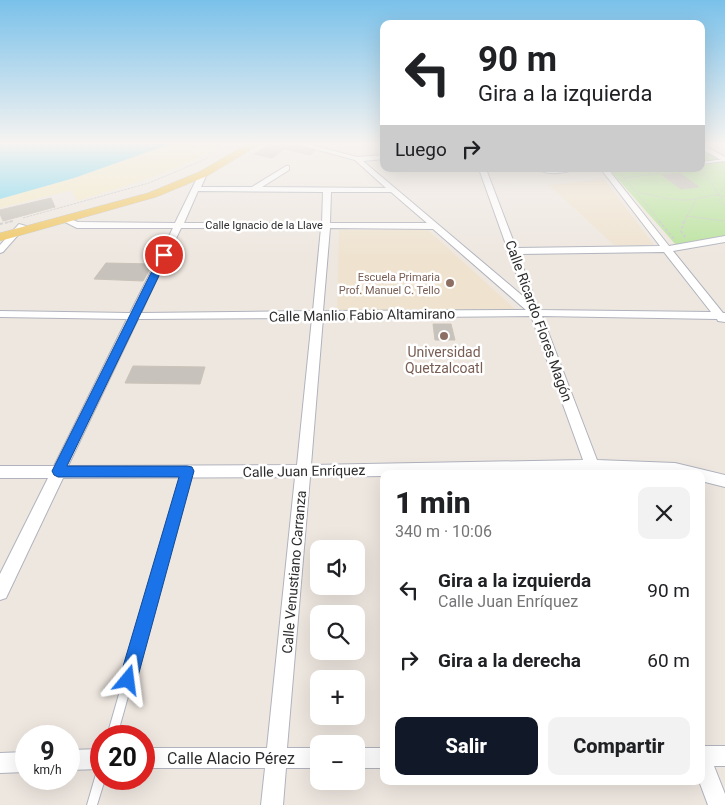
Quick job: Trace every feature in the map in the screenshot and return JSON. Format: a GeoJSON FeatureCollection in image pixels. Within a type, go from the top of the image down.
{"type":"FeatureCollection","features":[{"type":"Feature","properties":{"kind":"main road"},"geometry":{"type":"LineString","coordinates":[[0,237],[153,190],[177,181]]}},
{"type":"Feature","properties":{"kind":"main road"},"geometry":{"type":"LineString","coordinates":[[0,232],[65,220],[152,195],[187,181]]}},
{"type":"Feature","properties":{"kind":"street"},"geometry":{"type":"LineString","coordinates":[[0,592],[200,181]]}},
{"type":"Feature","properties":{"kind":"street"},"geometry":{"type":"LineString","coordinates":[[254,189],[267,181]]}},
{"type":"Feature","properties":{"kind":"street"},"geometry":{"type":"LineString","coordinates":[[382,181],[536,314]]}},
{"type":"Feature","properties":{"kind":"street","name":"Calle Ricardo Flores Magón"},"geometry":{"type":"LineString","coordinates":[[486,181],[594,470]]}},
{"type":"Feature","properties":{"kind":"street"},"geometry":{"type":"LineString","coordinates":[[613,181],[723,318]]}},
{"type":"Feature","properties":{"kind":"street"},"geometry":{"type":"LineString","coordinates":[[197,189],[394,190]]}},
{"type":"Feature","properties":{"kind":"street","name":"Calle Venustiano Carranza"},"geometry":{"type":"LineString","coordinates":[[272,805],[316,316],[326,225],[327,189]]}},
{"type":"Feature","properties":{"kind":"street","name":"Calle Ignacio de la Llave"},"geometry":{"type":"LineString","coordinates":[[65,220],[68,223],[77,225],[435,226]]}},
{"type":"Feature","properties":{"kind":"street"},"geometry":{"type":"LineString","coordinates":[[0,250],[19,230]]}},
{"type":"Feature","properties":{"kind":"street"},"geometry":{"type":"LineString","coordinates":[[514,252],[668,249],[725,239]]}},
{"type":"Feature","properties":{"kind":"street","name":"Calle Manlio Fabio Altamirano"},"geometry":{"type":"LineString","coordinates":[[0,314],[135,316],[536,314],[723,318]]}},
{"type":"Feature","properties":{"kind":"street","name":"Calle Juan Enríquez"},"geometry":{"type":"LineString","coordinates":[[594,470],[680,470]]}},
{"type":"Feature","properties":{"kind":"street","name":"Calle Juan Enríquez"},"geometry":{"type":"LineString","coordinates":[[0,472],[380,471]]}},
{"type":"Feature","properties":{"kind":"street"},"geometry":{"type":"LineString","coordinates":[[705,476],[725,481]]}},
{"type":"Feature","properties":{"kind":"street"},"geometry":{"type":"LineString","coordinates":[[705,756],[725,756]]}},
{"type":"Feature","properties":{"kind":"street","name":"Calle Alacio Pérez"},"geometry":{"type":"LineString","coordinates":[[155,758],[310,758]]}},
{"type":"Feature","properties":{"kind":"street"},"geometry":{"type":"LineString","coordinates":[[365,758],[380,758]]}},
{"type":"Feature","properties":{"kind":"street"},"geometry":{"type":"LineString","coordinates":[[0,763],[15,762]]}},
{"type":"Feature","properties":{"kind":"street"},"geometry":{"type":"LineString","coordinates":[[705,771],[718,805]]}},
{"type":"Feature","properties":{"kind":"lane"},"geometry":{"type":"LineString","coordinates":[[115,725],[187,471]]}},
{"type":"Feature","properties":{"kind":"lane"},"geometry":{"type":"LineString","coordinates":[[92,805],[96,790]]}},
{"type":"Feature","properties":{"kind":"path"},"geometry":{"type":"LineString","coordinates":[[0,224],[155,181]]}},
{"type":"Feature","properties":{"kind":"path"},"geometry":{"type":"LineString","coordinates":[[628,181],[678,244]]}},
{"type":"Feature","properties":{"kind":"path"},"geometry":{"type":"LineString","coordinates":[[709,181],[718,195]]}},
{"type":"Feature","properties":{"kind":"path"},"geometry":{"type":"LineString","coordinates":[[718,195],[725,188]]}},
{"type":"Feature","properties":{"kind":"path"},"geometry":{"type":"LineString","coordinates":[[637,192],[658,197],[696,200],[706,199],[715,194],[724,195]]}},
{"type":"Feature","properties":{"kind":"path"},"geometry":{"type":"LineString","coordinates":[[724,195],[719,200],[725,206]]}},
{"type":"Feature","properties":{"kind":"path"},"geometry":{"type":"LineString","coordinates":[[689,242],[684,237],[682,230],[686,216],[696,200]]}},
{"type":"Feature","properties":{"kind":"path"},"geometry":{"type":"LineString","coordinates":[[686,216],[725,221]]}},
{"type":"Feature","properties":{"kind":"shaded area"},"geometry":{"type":"Polygon","coordinates":[[[605,181],[654,245],[614,245],[549,185],[605,181]]]}},
{"type":"Feature","properties":{"kind":"shaded area"},"geometry":{"type":"Polygon","coordinates":[[[427,229],[515,309],[337,311],[339,230],[427,229]]]}},
{"type":"Feature","properties":{"kind":"green space"},"geometry":{"type":"Polygon","coordinates":[[[619,181],[725,181],[725,237],[676,245],[619,181]]]}},
{"type":"Feature","properties":{"kind":"sand"},"geometry":{"type":"Polygon","coordinates":[[[65,181],[141,181],[77,201],[72,190],[0,208],[0,199],[65,181]]]}},
{"type":"Feature","properties":{"kind":"water"},"geometry":{"type":"Polygon","coordinates":[[[0,181],[65,181],[0,199],[0,181]]]}},
{"type":"Feature","properties":{"kind":"building"},"geometry":{"type":"Polygon","coordinates":[[[670,181],[690,181],[699,187],[681,189],[670,181]]]}},
{"type":"Feature","properties":{"kind":"building"},"geometry":{"type":"Polygon","coordinates":[[[51,198],[55,207],[3,221],[0,214],[0,210],[51,198]]]}},
{"type":"Feature","properties":{"kind":"building"},"geometry":{"type":"Polygon","coordinates":[[[106,263],[153,264],[143,281],[94,279],[106,263]]]}},
{"type":"Feature","properties":{"kind":"building","name":"Universidad Quetzalcoatl"},"geometry":{"type":"Polygon","coordinates":[[[433,324],[451,324],[455,340],[435,340],[433,324]]]}},
{"type":"Feature","properties":{"kind":"building"},"geometry":{"type":"Polygon","coordinates":[[[133,366],[205,367],[200,384],[125,383],[133,366]]]}},
{"type":"Feature","properties":{"kind":"place","name":"Escuela Primaria Prof. Manuel C. Tello"},"geometry":{"type":"Point","coordinates":[450,283]}},
{"type":"Feature","properties":{"kind":"place","name":"Universidad Quetzalcoatl"},"geometry":{"type":"Point","coordinates":[444,336]}},
{"type":"Feature","properties":{"kind":"route"},"geometry":{"type":"LineString","coordinates":[[128,680],[187,471],[58,471],[164,255]]}}]}
